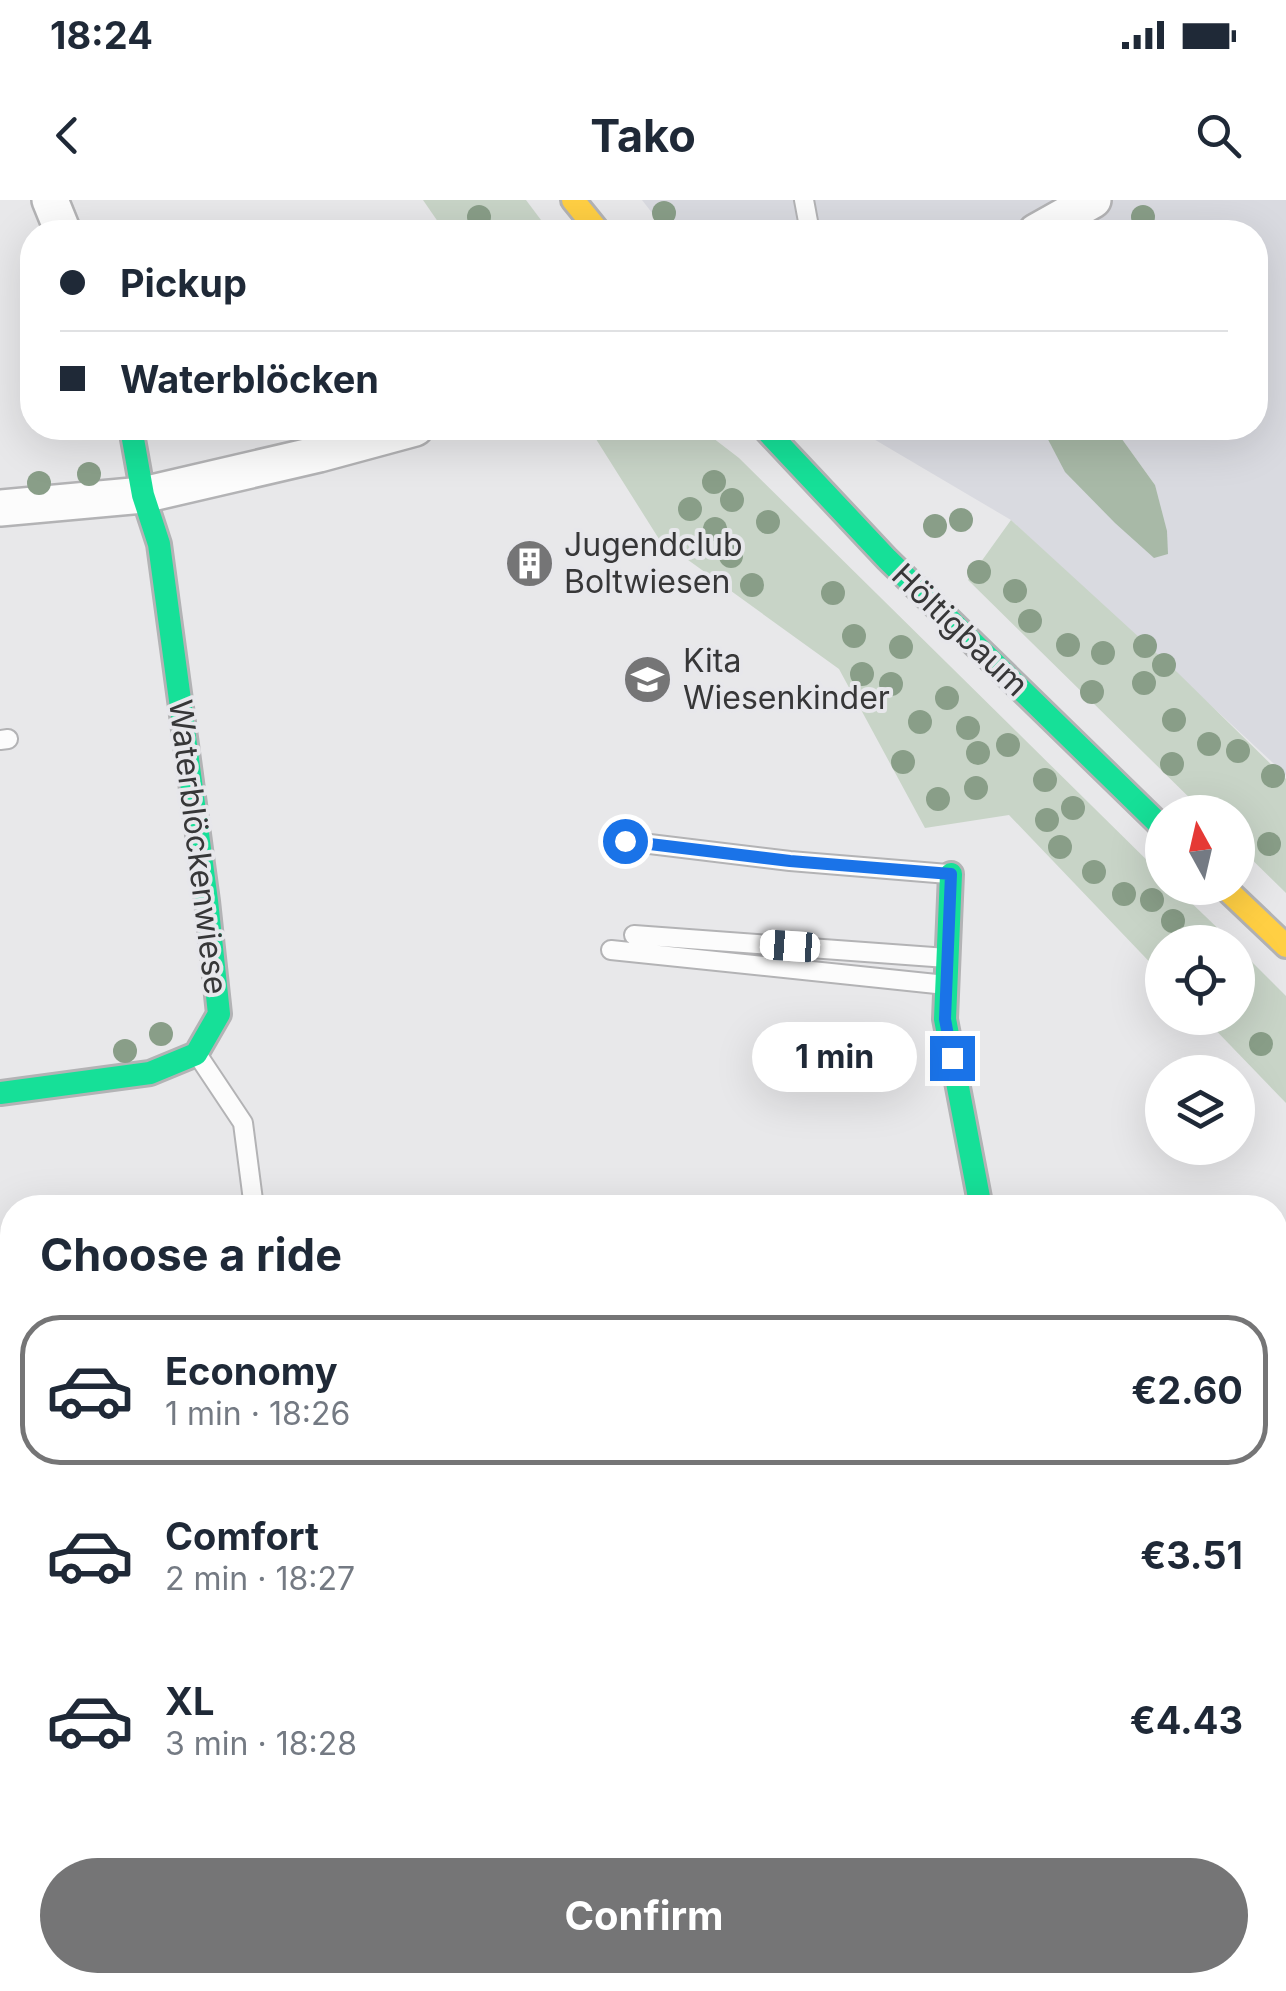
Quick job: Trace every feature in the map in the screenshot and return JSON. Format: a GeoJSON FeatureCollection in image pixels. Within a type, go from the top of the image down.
{"type":"FeatureCollection","features":[{"type":"Feature","properties":{"kind":"street"},"geometry":{"type":"LineString","coordinates":[[573,200],[589,220]]}},
{"type":"Feature","properties":{"kind":"street"},"geometry":{"type":"LineString","coordinates":[[1057,220],[1093,200]]}},
{"type":"Feature","properties":{"kind":"street","name":"Waterblöckenwiese"},"geometry":{"type":"LineString","coordinates":[[133,440],[143,496],[159,544],[219,1014],[196,1054]]}},
{"type":"Feature","properties":{"kind":"street"},"geometry":{"type":"LineString","coordinates":[[0,508],[143,496],[371,440]]}},
{"type":"Feature","properties":{"kind":"street","name":"Höltigbaum"},"geometry":{"type":"LineString","coordinates":[[775,440],[886,559],[1145,810]]}},
{"type":"Feature","properties":{"kind":"street"},"geometry":{"type":"LineString","coordinates":[[951,874],[945,1019],[979,1195]]}},
{"type":"Feature","properties":{"kind":"street"},"geometry":{"type":"LineString","coordinates":[[1244,905],[1286,946]]}},
{"type":"Feature","properties":{"kind":"street"},"geometry":{"type":"LineString","coordinates":[[0,1093],[150,1073],[196,1054]]}},
{"type":"Feature","properties":{"kind":"lane"},"geometry":{"type":"LineString","coordinates":[[625,841],[790,861],[951,874]]}},
{"type":"Feature","properties":{"kind":"lane"},"geometry":{"type":"LineString","coordinates":[[634,935],[947,958]]}},
{"type":"Feature","properties":{"kind":"lane"},"geometry":{"type":"LineString","coordinates":[[612,950],[946,986]]}},
{"type":"Feature","properties":{"kind":"lane"},"geometry":{"type":"LineString","coordinates":[[196,1054],[243,1123],[252,1195]]}},
{"type":"Feature","properties":{"kind":"shaded area"},"geometry":{"type":"Polygon","coordinates":[[[423,200],[526,200],[541,220],[437,220],[423,200]]]}},
{"type":"Feature","properties":{"kind":"shaded area"},"geometry":{"type":"Polygon","coordinates":[[[642,200],[1286,200],[1286,775],[1011,520],[875,440],[1055,440],[1155,485],[1123,440],[1268,440],[1268,220],[658,220],[642,200]]]}},
{"type":"Feature","properties":{"kind":"shaded area"},"geometry":{"type":"Polygon","coordinates":[[[597,440],[716,440],[739,458],[1145,858],[1145,905],[1194,905],[1214,925],[1145,925],[1145,957],[1009,815],[925,828],[839,669],[659,539],[597,440]]]}},
{"type":"Feature","properties":{"kind":"shaded area"},"geometry":{"type":"Polygon","coordinates":[[[1048,440],[1123,440],[1155,485],[1167,531],[1168,554],[1154,558],[1065,472],[1048,440]]]}},
{"type":"Feature","properties":{"kind":"shaded area"},"geometry":{"type":"Polygon","coordinates":[[[1011,520],[1177,672],[1286,779],[1286,893],[1255,863],[1255,795],[1187,795],[968,580],[1011,520]]]}},
{"type":"Feature","properties":{"kind":"shaded area"},"geometry":{"type":"Polygon","coordinates":[[[1255,965],[1286,996],[1286,1103],[1255,1071],[1255,1055],[1240,1055],[1220,1035],[1255,1035],[1255,965]]]}},
{"type":"Feature","properties":{"kind":"traffic: fast"},"geometry":{"type":"LineString","coordinates":[[0,1093],[150,1073],[196,1054],[219,1014],[159,544],[143,495],[133,440]]}},
{"type":"Feature","properties":{"kind":"traffic: fast"},"geometry":{"type":"LineString","coordinates":[[775,440],[887,559],[1145,810]]}},
{"type":"Feature","properties":{"kind":"traffic: fast"},"geometry":{"type":"LineString","coordinates":[[951,874],[945,1019],[979,1195]]}},
{"type":"Feature","properties":{"kind":"traffic: slow"},"geometry":{"type":"LineString","coordinates":[[573,200],[589,220]]}},
{"type":"Feature","properties":{"kind":"traffic: slow"},"geometry":{"type":"LineString","coordinates":[[1243,905],[1286,946]]}},
{"type":"Feature","properties":{"kind":"place","name":"Jugendclub Boltwiesen"},"geometry":{"type":"Point","coordinates":[529,563]}},
{"type":"Feature","properties":{"kind":"place","name":"Kita Wiesenkinder"},"geometry":{"type":"Point","coordinates":[648,679]}},
{"type":"Feature","properties":{"kind":"route"},"geometry":{"type":"LineString","coordinates":[[625,841],[790,861],[951,874],[945,1019],[952,1058]]}}]}
